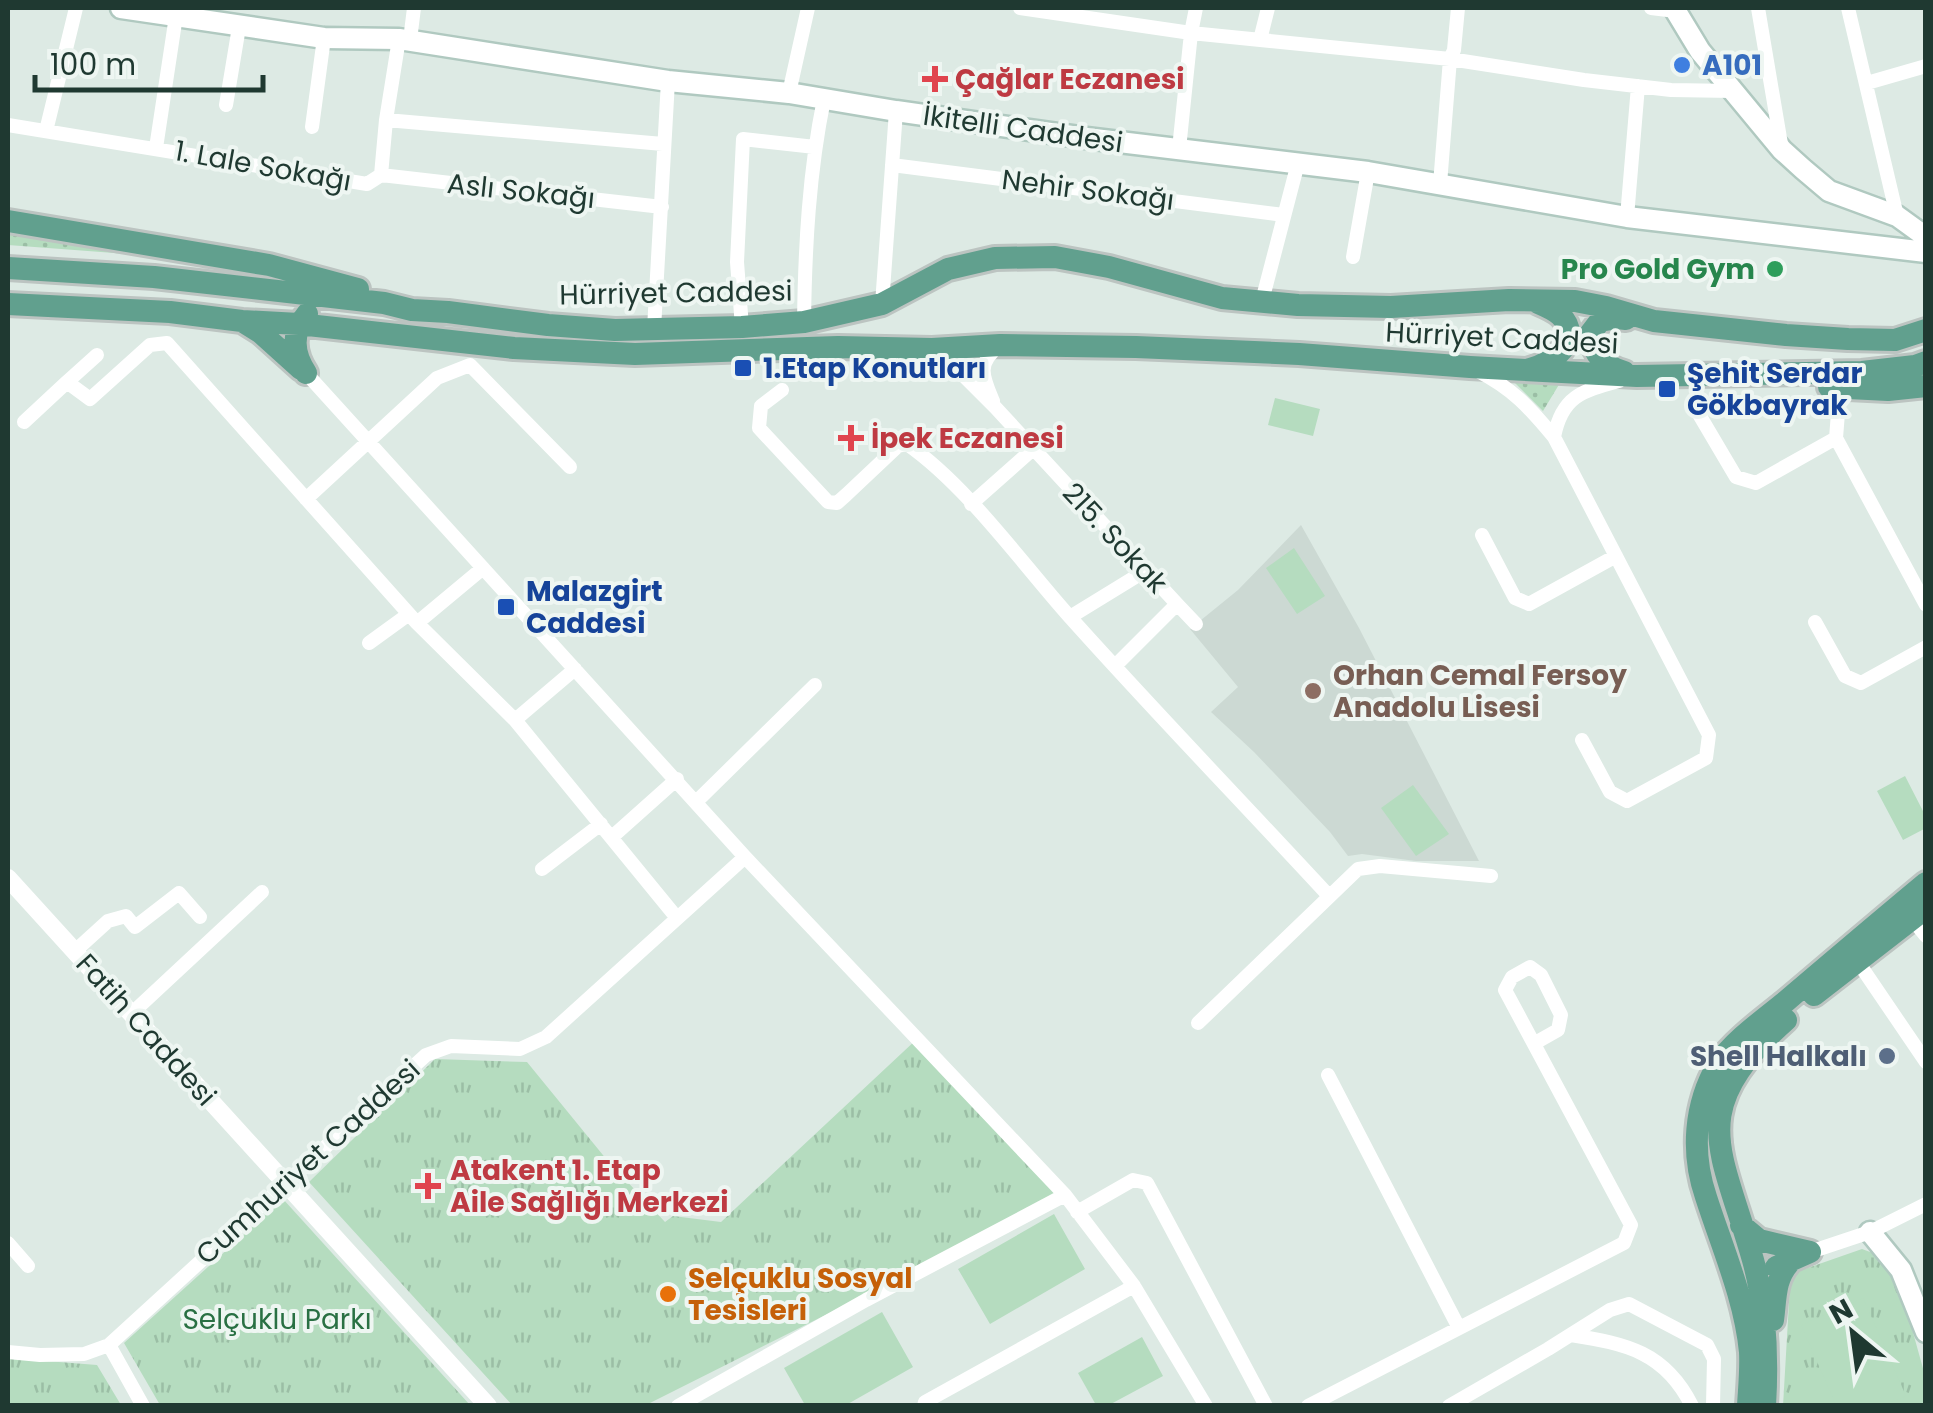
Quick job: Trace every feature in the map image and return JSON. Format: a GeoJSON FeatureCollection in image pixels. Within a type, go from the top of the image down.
{"type":"FeatureCollection","features":[{"type":"Feature","properties":{"kind":"main road","name":"İkitelli Caddesi"},"geometry":{"type":"LineString","coordinates":[[121,8],[324,38],[405,40],[668,82],[789,92],[896,112],[1368,172],[1627,217],[1926,252]]}},
{"type":"Feature","properties":{"kind":"main road"},"geometry":{"type":"LineString","coordinates":[[1675,9],[1700,51],[1782,150],[1829,190],[1897,216],[1926,237]]}},
{"type":"Feature","properties":{"kind":"main road"},"geometry":{"type":"LineString","coordinates":[[8,221],[269,266],[448,312]]}},
{"type":"Feature","properties":{"kind":"main road","name":"Hürriyet Caddesi"},"geometry":{"type":"LineString","coordinates":[[8,268],[154,278],[615,330],[804,322],[882,304],[948,268],[994,258],[1055,256],[1222,298],[1298,305],[1391,307],[1574,301],[1654,321],[1848,340],[1895,340],[1926,330]]}},
{"type":"Feature","properties":{"kind":"main road"},"geometry":{"type":"LineString","coordinates":[[1522,370],[1544,366],[1563,350],[1568,338],[1567,325],[1559,314],[1533,300]]}},
{"type":"Feature","properties":{"kind":"main road"},"geometry":{"type":"LineString","coordinates":[[8,304],[70,306]]}},
{"type":"Feature","properties":{"kind":"main road"},"geometry":{"type":"LineString","coordinates":[[882,304],[878,329],[899,348]]}},
{"type":"Feature","properties":{"kind":"main road"},"geometry":{"type":"LineString","coordinates":[[306,373],[296,356],[295,336],[298,324],[312,308],[335,305],[412,310]]}},
{"type":"Feature","properties":{"kind":"main road"},"geometry":{"type":"LineString","coordinates":[[8,318],[70,306]]}},
{"type":"Feature","properties":{"kind":"main road","name":"Hürriyet Caddesi"},"geometry":{"type":"LineString","coordinates":[[70,306],[342,328],[514,348],[635,354],[838,347],[1136,347],[1637,376],[1733,373]]}},
{"type":"Feature","properties":{"kind":"main road"},"geometry":{"type":"LineString","coordinates":[[242,321],[306,373]]}},
{"type":"Feature","properties":{"kind":"main road"},"geometry":{"type":"LineString","coordinates":[[1637,376],[1604,362],[1592,346],[1590,334],[1600,321],[1654,321]]}},
{"type":"Feature","properties":{"kind":"main road"},"geometry":{"type":"LineString","coordinates":[[306,373],[308,357],[316,344],[326,333],[342,328]]}},
{"type":"Feature","properties":{"kind":"main road"},"geometry":{"type":"LineString","coordinates":[[1733,373],[1862,372],[1926,362]]}},
{"type":"Feature","properties":{"kind":"main road"},"geometry":{"type":"LineString","coordinates":[[1733,373],[1759,384],[1888,390],[1926,386]]}},
{"type":"Feature","properties":{"kind":"main road"},"geometry":{"type":"LineString","coordinates":[[1748,1406],[1750,1350],[1737,1292],[1702,1187],[1696,1144],[1698,1116],[1708,1085],[1720,1060],[1750,1032],[1926,883]]}},
{"type":"Feature","properties":{"kind":"main road"},"geometry":{"type":"LineString","coordinates":[[1765,1406],[1761,1298],[1718,1143],[1719,1114],[1728,1086],[1766,1038],[1812,996],[1921,921]]}},
{"type":"Feature","properties":{"kind":"main road"},"geometry":{"type":"LineString","coordinates":[[1742,1225],[1759,1240],[1810,1252]]}},
{"type":"Feature","properties":{"kind":"main road"},"geometry":{"type":"LineString","coordinates":[[1870,1232],[1901,1270],[1926,1332]]}},
{"type":"Feature","properties":{"kind":"main road"},"geometry":{"type":"LineString","coordinates":[[1728,1268],[1740,1271],[1754,1264],[1810,1252]]}},
{"type":"Feature","properties":{"kind":"main road"},"geometry":{"type":"LineString","coordinates":[[1754,1264],[1772,1268],[1810,1252]]}},
{"type":"Feature","properties":{"kind":"main road"},"geometry":{"type":"LineString","coordinates":[[1766,1352],[1777,1282],[1789,1263]]}},
{"type":"Feature","properties":{"kind":"street"},"geometry":{"type":"LineString","coordinates":[[46,131],[76,8]]}},
{"type":"Feature","properties":{"kind":"street","name":"1. Lale Sokağı"},"geometry":{"type":"LineString","coordinates":[[8,125],[367,184],[380,175],[386,120],[414,8]]}},
{"type":"Feature","properties":{"kind":"street"},"geometry":{"type":"LineString","coordinates":[[789,92],[808,8]]}},
{"type":"Feature","properties":{"kind":"street"},"geometry":{"type":"LineString","coordinates":[[1020,8],[1190,33],[1450,60],[1671,90],[1732,91]]}},
{"type":"Feature","properties":{"kind":"street"},"geometry":{"type":"LineString","coordinates":[[1179,149],[1196,8]]}},
{"type":"Feature","properties":{"kind":"street"},"geometry":{"type":"LineString","coordinates":[[1260,40],[1268,8]]}},
{"type":"Feature","properties":{"kind":"street"},"geometry":{"type":"LineString","coordinates":[[1440,184],[1458,8]]}},
{"type":"Feature","properties":{"kind":"street"},"geometry":{"type":"LineString","coordinates":[[1651,8],[1675,9]]}},
{"type":"Feature","properties":{"kind":"street"},"geometry":{"type":"LineString","coordinates":[[1758,8],[1782,150]]}},
{"type":"Feature","properties":{"kind":"street"},"geometry":{"type":"LineString","coordinates":[[1848,8],[1897,216]]}},
{"type":"Feature","properties":{"kind":"street"},"geometry":{"type":"LineString","coordinates":[[156,148],[176,16]]}},
{"type":"Feature","properties":{"kind":"street"},"geometry":{"type":"LineString","coordinates":[[226,105],[239,27]]}},
{"type":"Feature","properties":{"kind":"street"},"geometry":{"type":"LineString","coordinates":[[312,126],[324,38]]}},
{"type":"Feature","properties":{"kind":"street"},"geometry":{"type":"LineString","coordinates":[[1867,83],[1926,66]]}},
{"type":"Feature","properties":{"kind":"street"},"geometry":{"type":"LineString","coordinates":[[654,329],[668,82]]}},
{"type":"Feature","properties":{"kind":"street"},"geometry":{"type":"LineString","coordinates":[[1627,217],[1638,86]]}},
{"type":"Feature","properties":{"kind":"street"},"geometry":{"type":"LineString","coordinates":[[804,322],[814,147],[824,99]]}},
{"type":"Feature","properties":{"kind":"street"},"geometry":{"type":"LineString","coordinates":[[882,304],[896,112]]}},
{"type":"Feature","properties":{"kind":"street"},"geometry":{"type":"LineString","coordinates":[[386,120],[663,144]]}},
{"type":"Feature","properties":{"kind":"street"},"geometry":{"type":"LineString","coordinates":[[742,327],[737,262],[744,139],[814,147]]}},
{"type":"Feature","properties":{"kind":"street"},"geometry":{"type":"LineString","coordinates":[[1262,301],[1298,163]]}},
{"type":"Feature","properties":{"kind":"street","name":"Nehir Sokağı"},"geometry":{"type":"LineString","coordinates":[[892,165],[1284,215]]}},
{"type":"Feature","properties":{"kind":"street"},"geometry":{"type":"LineString","coordinates":[[1353,257],[1368,172]]}},
{"type":"Feature","properties":{"kind":"street","name":"Aslı Sokağı"},"geometry":{"type":"LineString","coordinates":[[380,175],[662,207]]}},
{"type":"Feature","properties":{"kind":"street"},"geometry":{"type":"LineString","coordinates":[[67,382],[90,399],[150,345],[167,343],[413,619],[515,720],[677,918]]}},
{"type":"Feature","properties":{"kind":"street"},"geometry":{"type":"LineString","coordinates":[[995,407],[984,379],[984,366],[986,356],[1000,345]]}},
{"type":"Feature","properties":{"kind":"street","name":"215. Sokak"},"geometry":{"type":"LineString","coordinates":[[932,349],[944,355],[995,407],[1177,604],[1115,666]]}},
{"type":"Feature","properties":{"kind":"street"},"geometry":{"type":"LineString","coordinates":[[24,422],[96,355]]}},
{"type":"Feature","properties":{"kind":"street"},"geometry":{"type":"LineString","coordinates":[[306,499],[437,378],[470,365],[570,467]]}},
{"type":"Feature","properties":{"kind":"street"},"geometry":{"type":"LineString","coordinates":[[1470,367],[1503,384],[1554,437],[1710,735],[1706,758],[1627,801],[1610,792],[1582,740]]}},
{"type":"Feature","properties":{"kind":"street"},"geometry":{"type":"LineString","coordinates":[[306,373],[746,857],[1064,1194],[1134,1286],[1206,1406]]}},
{"type":"Feature","properties":{"kind":"street"},"geometry":{"type":"LineString","coordinates":[[1554,437],[1566,404],[1584,390],[1637,376]]}},
{"type":"Feature","properties":{"kind":"street"},"geometry":{"type":"LineString","coordinates":[[1840,388],[1836,438],[1926,606]]}},
{"type":"Feature","properties":{"kind":"street"},"geometry":{"type":"LineString","coordinates":[[782,390],[761,406],[759,428],[828,502],[837,502],[890,452],[907,444],[954,484],[1070,617],[1329,896]]}},
{"type":"Feature","properties":{"kind":"street"},"geometry":{"type":"LineString","coordinates":[[1696,402],[1700,416],[1736,477],[1756,483],[1836,438]]}},
{"type":"Feature","properties":{"kind":"street"},"geometry":{"type":"LineString","coordinates":[[971,504],[1034,449]]}},
{"type":"Feature","properties":{"kind":"street"},"geometry":{"type":"LineString","coordinates":[[1482,535],[1514,598],[1529,604],[1616,556]]}},
{"type":"Feature","properties":{"kind":"street"},"geometry":{"type":"LineString","coordinates":[[369,643],[413,619],[484,568]]}},
{"type":"Feature","properties":{"kind":"street"},"geometry":{"type":"LineString","coordinates":[[1070,617],[1145,571]]}},
{"type":"Feature","properties":{"kind":"street"},"geometry":{"type":"LineString","coordinates":[[1177,604],[1196,624]]}},
{"type":"Feature","properties":{"kind":"street"},"geometry":{"type":"LineString","coordinates":[[1815,622],[1845,676],[1861,683],[1926,647]]}},
{"type":"Feature","properties":{"kind":"street"},"geometry":{"type":"LineString","coordinates":[[515,720],[575,669]]}},
{"type":"Feature","properties":{"kind":"street"},"geometry":{"type":"LineString","coordinates":[[696,802],[815,686]]}},
{"type":"Feature","properties":{"kind":"street"},"geometry":{"type":"LineString","coordinates":[[612,837],[677,779]]}},
{"type":"Feature","properties":{"kind":"street"},"geometry":{"type":"LineString","coordinates":[[542,869],[600,824]]}},
{"type":"Feature","properties":{"kind":"street","name":"Cumhuriyet Caddesi"},"geometry":{"type":"LineString","coordinates":[[109,1344],[426,1055],[450,1046],[520,1049],[546,1037],[746,857]]}},
{"type":"Feature","properties":{"kind":"street"},"geometry":{"type":"LineString","coordinates":[[1198,1022],[1358,869],[1380,866],[1491,876]]}},
{"type":"Feature","properties":{"kind":"street","name":"Fatih Caddesi"},"geometry":{"type":"LineString","coordinates":[[8,878],[488,1406]]}},
{"type":"Feature","properties":{"kind":"street"},"geometry":{"type":"LineString","coordinates":[[131,1014],[262,892]]}},
{"type":"Feature","properties":{"kind":"street"},"geometry":{"type":"LineString","coordinates":[[75,952],[108,921],[126,916],[135,927],[179,893],[200,918]]}},
{"type":"Feature","properties":{"kind":"street"},"geometry":{"type":"LineString","coordinates":[[1858,962],[1926,1062]]}},
{"type":"Feature","properties":{"kind":"street"},"geometry":{"type":"LineString","coordinates":[[1308,1406],[1624,1243],[1631,1225],[1505,990],[1512,977],[1530,967],[1541,975],[1561,1015],[1558,1030],[1534,1043]]}},
{"type":"Feature","properties":{"kind":"street"},"geometry":{"type":"LineString","coordinates":[[1328,1075],[1459,1328]]}},
{"type":"Feature","properties":{"kind":"street"},"geometry":{"type":"LineString","coordinates":[[1077,1212],[1134,1180],[1147,1184],[1266,1406]]}},
{"type":"Feature","properties":{"kind":"street"},"geometry":{"type":"LineString","coordinates":[[678,1406],[1064,1194]]}},
{"type":"Feature","properties":{"kind":"street"},"geometry":{"type":"LineString","coordinates":[[1810,1252],[1870,1232],[1926,1204]]}},
{"type":"Feature","properties":{"kind":"street"},"geometry":{"type":"LineString","coordinates":[[8,1243],[28,1266]]}},
{"type":"Feature","properties":{"kind":"street"},"geometry":{"type":"LineString","coordinates":[[924,1406],[1134,1286]]}},
{"type":"Feature","properties":{"kind":"street"},"geometry":{"type":"LineString","coordinates":[[1449,1406],[1629,1304],[1707,1345],[1714,1358],[1713,1406]]}},
{"type":"Feature","properties":{"kind":"street"},"geometry":{"type":"LineString","coordinates":[[1571,1334],[1610,1341],[1648,1356],[1680,1383],[1692,1406]]}},
{"type":"Feature","properties":{"kind":"street"},"geometry":{"type":"LineString","coordinates":[[8,1352],[84,1354],[109,1344],[143,1406]]}},
{"type":"Feature","properties":{"kind":"shaded area","name":"Orhan Cemal Fersoy Anadolu Lisesi"},"geometry":{"type":"Polygon","coordinates":[[[1301,525],[1359,628],[1479,861],[1348,856],[1254,752],[1211,712],[1238,687],[1190,629],[1238,590],[1301,525]]]}},
{"type":"Feature","properties":{"kind":"green space"},"geometry":{"type":"Polygon","coordinates":[[[8,230],[154,256],[8,245],[8,230]]]}},
{"type":"Feature","properties":{"kind":"green space"},"geometry":{"type":"Polygon","coordinates":[[[1509,377],[1563,378],[1543,411],[1509,377]]]}},
{"type":"Feature","properties":{"kind":"green space"},"geometry":{"type":"Polygon","coordinates":[[[1275,398],[1320,409],[1313,436],[1268,425],[1275,398]]]}},
{"type":"Feature","properties":{"kind":"green space"},"geometry":{"type":"Polygon","coordinates":[[[1294,548],[1325,596],[1297,614],[1266,568],[1294,548]]]}},
{"type":"Feature","properties":{"kind":"green space"},"geometry":{"type":"Polygon","coordinates":[[[1905,776],[1925,815],[1926,828],[1903,840],[1877,791],[1905,776]]]}},
{"type":"Feature","properties":{"kind":"green space"},"geometry":{"type":"Polygon","coordinates":[[[1413,785],[1449,834],[1416,856],[1381,808],[1413,785]]]}},
{"type":"Feature","properties":{"kind":"green space","name":"Selçuklu Parkı"},"geometry":{"type":"Polygon","coordinates":[[[918,1038],[1065,1195],[646,1405],[513,1406],[309,1182],[435,1059],[527,1062],[607,1160],[665,1222],[673,1216],[721,1222],[918,1038]]]}},
{"type":"Feature","properties":{"kind":"green space","name":"Selçuklu Parkı"},"geometry":{"type":"Polygon","coordinates":[[[283,1199],[470,1405],[160,1405],[124,1343],[283,1199]]]}},
{"type":"Feature","properties":{"kind":"green space"},"geometry":{"type":"Polygon","coordinates":[[[1054,1214],[1085,1269],[990,1324],[958,1269],[1054,1214]]]}},
{"type":"Feature","properties":{"kind":"green space"},"geometry":{"type":"Polygon","coordinates":[[[1862,1249],[1881,1256],[1897,1275],[1924,1372],[1925,1405],[1783,1406],[1790,1285],[1799,1271],[1862,1249]]]}},
{"type":"Feature","properties":{"kind":"green space"},"geometry":{"type":"Polygon","coordinates":[[[1863,1298],[1906,1396],[1884,1405],[1836,1405],[1801,1325],[1863,1298]]]}},
{"type":"Feature","properties":{"kind":"green space"},"geometry":{"type":"Polygon","coordinates":[[[882,1312],[913,1367],[846,1405],[805,1405],[784,1368],[882,1312]]]}},
{"type":"Feature","properties":{"kind":"green space"},"geometry":{"type":"Polygon","coordinates":[[[1142,1337],[1163,1376],[1109,1405],[1096,1405],[1078,1373],[1142,1337]]]}},
{"type":"Feature","properties":{"kind":"green space"},"geometry":{"type":"Polygon","coordinates":[[[8,1358],[97,1365],[121,1405],[8,1405],[8,1358]]]}},
{"type":"Feature","properties":{"kind":"place","name":"A101"},"geometry":{"type":"Point","coordinates":[1682,65]}},
{"type":"Feature","properties":{"kind":"place","name":"Çağlar Eczanesi"},"geometry":{"type":"Point","coordinates":[935,79]}},
{"type":"Feature","properties":{"kind":"place","name":"Pro Gold Gym"},"geometry":{"type":"Point","coordinates":[1775,269]}},
{"type":"Feature","properties":{"kind":"place","name":"1.Etap Konutları"},"geometry":{"type":"Point","coordinates":[743,368]}},
{"type":"Feature","properties":{"kind":"place","name":"Şehit Serdar Gökbayrak"},"geometry":{"type":"Point","coordinates":[1667,389]}},
{"type":"Feature","properties":{"kind":"place","name":"İpek Eczanesi"},"geometry":{"type":"Point","coordinates":[851,438]}},
{"type":"Feature","properties":{"kind":"place","name":"Malazgirt Caddesi"},"geometry":{"type":"Point","coordinates":[506,607]}},
{"type":"Feature","properties":{"kind":"place","name":"Orhan Cemal Fersoy Anadolu Lisesi"},"geometry":{"type":"Point","coordinates":[1313,691]}},
{"type":"Feature","properties":{"kind":"place","name":"Shell Halkalı"},"geometry":{"type":"Point","coordinates":[1887,1056]}},
{"type":"Feature","properties":{"kind":"place","name":"Atakent 1. Etap Aile Sağlığı Merkezi"},"geometry":{"type":"Point","coordinates":[428,1186]}},
{"type":"Feature","properties":{"kind":"place","name":"Selçuklu Sosyal Tesisleri"},"geometry":{"type":"Point","coordinates":[668,1294]}}]}
